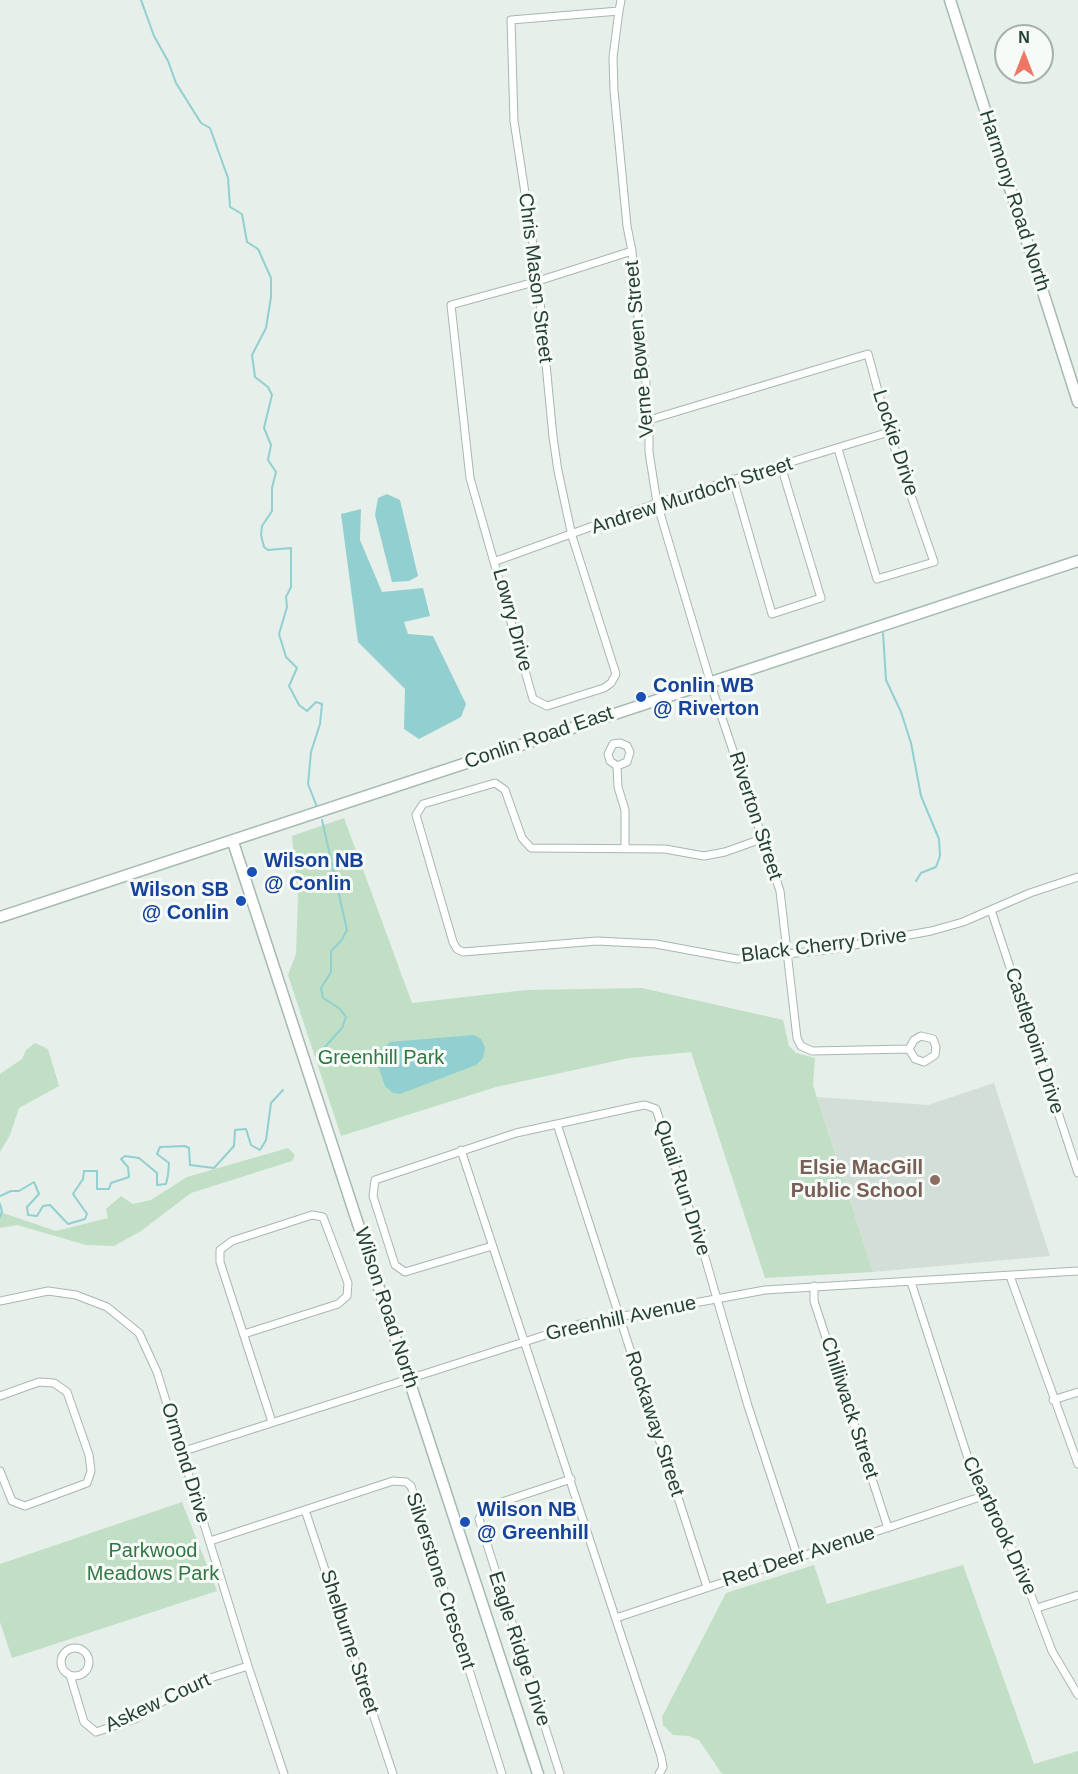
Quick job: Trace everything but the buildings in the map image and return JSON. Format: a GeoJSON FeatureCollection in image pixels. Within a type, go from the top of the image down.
{"type":"FeatureCollection","features":[{"type":"Feature","properties":{"kind":"street","name":"Verne Bowen Street"},"geometry":{"type":"LineString","coordinates":[[621,0],[613,57],[614,91],[649,420],[649,452],[657,503],[711,680]]}},
{"type":"Feature","properties":{"kind":"street","name":"Harmony Road North"},"geometry":{"type":"LineString","coordinates":[[950,0],[1078,402]]}},
{"type":"Feature","properties":{"kind":"street","name":"Chris Mason Street"},"geometry":{"type":"LineString","coordinates":[[572,536],[558,471],[538,281],[514,121],[511,20],[619,11]]}},
{"type":"Feature","properties":{"kind":"street"},"geometry":{"type":"LineString","coordinates":[[538,281],[632,251]]}},
{"type":"Feature","properties":{"kind":"street","name":"Lowry Drive"},"geometry":{"type":"LineString","coordinates":[[538,281],[451,305],[470,478],[496,561],[533,699],[547,706],[594,691],[611,683],[616,674],[572,536]]}},
{"type":"Feature","properties":{"kind":"street","name":"Lockie Drive"},"geometry":{"type":"LineString","coordinates":[[649,420],[868,354],[889,432],[934,562],[877,579],[838,448]]}},
{"type":"Feature","properties":{"kind":"street","name":"Andrew Murdoch Street"},"geometry":{"type":"LineString","coordinates":[[496,561],[572,536],[657,503],[889,432]]}},
{"type":"Feature","properties":{"kind":"street"},"geometry":{"type":"LineString","coordinates":[[733,479],[772,614],[820,598],[781,466]]}},
{"type":"Feature","properties":{"kind":"street","name":"Conlin Road East"},"geometry":{"type":"LineString","coordinates":[[0,917],[233,842],[711,680],[1078,561]]}},
{"type":"Feature","properties":{"kind":"street","name":"Riverton Street"},"geometry":{"type":"LineString","coordinates":[[711,680],[780,891],[797,1038],[801,1047],[812,1051],[909,1049]]}},
{"type":"Feature","properties":{"kind":"street"},"geometry":{"type":"LineString","coordinates":[[617,766],[618,787],[625,810],[625,848]]}},
{"type":"Feature","properties":{"kind":"street","name":"Black Cherry Drive"},"geometry":{"type":"LineString","coordinates":[[764,838],[724,852],[704,856],[665,849],[531,848],[522,838],[505,790],[495,783],[423,804],[416,815],[453,942],[457,949],[463,952],[597,941],[656,944],[737,959],[826,950],[918,935],[963,922],[1030,892],[1078,878]]}},
{"type":"Feature","properties":{"kind":"street","name":"Wilson Road North"},"geometry":{"type":"LineString","coordinates":[[233,842],[538,1774]]}},
{"type":"Feature","properties":{"kind":"street","name":"Castlepoint Drive"},"geometry":{"type":"LineString","coordinates":[[991,910],[1078,1173]]}},
{"type":"Feature","properties":{"kind":"street","name":"Quail Run Drive"},"geometry":{"type":"LineString","coordinates":[[492,1246],[405,1272],[395,1265],[373,1196],[375,1180],[516,1133],[639,1106],[645,1105],[656,1109],[798,1558]]}},
{"type":"Feature","properties":{"kind":"street","name":"Rockaway Street"},"geometry":{"type":"LineString","coordinates":[[557,1124],[707,1587]]}},
{"type":"Feature","properties":{"kind":"street"},"geometry":{"type":"LineString","coordinates":[[462,1150],[663,1762],[659,1774]]}},
{"type":"Feature","properties":{"kind":"street"},"geometry":{"type":"LineString","coordinates":[[244,1334],[338,1304],[347,1296],[348,1283],[323,1217],[312,1215],[232,1241],[220,1250],[220,1262],[272,1422]]}},
{"type":"Feature","properties":{"kind":"street","name":"Greenhill Avenue"},"geometry":{"type":"LineString","coordinates":[[181,1452],[580,1324],[765,1290],[1078,1271]]}},
{"type":"Feature","properties":{"kind":"street"},"geometry":{"type":"LineString","coordinates":[[1010,1276],[1078,1464]]}},
{"type":"Feature","properties":{"kind":"street","name":"Clearbrook Drive"},"geometry":{"type":"LineString","coordinates":[[911,1282],[970,1468],[1017,1558],[1052,1651],[1078,1695]]}},
{"type":"Feature","properties":{"kind":"street","name":"Chilliwack Street"},"geometry":{"type":"LineString","coordinates":[[814,1287],[814,1301],[888,1528]]}},
{"type":"Feature","properties":{"kind":"street","name":"Ormond Drive"},"geometry":{"type":"LineString","coordinates":[[0,1301],[34,1292],[62,1292],[89,1298],[139,1333],[148,1349],[284,1774]]}},
{"type":"Feature","properties":{"kind":"street"},"geometry":{"type":"LineString","coordinates":[[0,1396],[39,1382],[54,1383],[67,1392],[89,1455],[91,1471],[87,1484],[25,1506],[12,1501],[0,1471]]}},
{"type":"Feature","properties":{"kind":"street"},"geometry":{"type":"LineString","coordinates":[[1053,1400],[1078,1392]]}},
{"type":"Feature","properties":{"kind":"street","name":"Eagle Ridge Drive"},"geometry":{"type":"LineString","coordinates":[[560,1774],[479,1519],[487,1506],[571,1479]]}},
{"type":"Feature","properties":{"kind":"street","name":"Silverstone Crescent"},"geometry":{"type":"LineString","coordinates":[[210,1541],[393,1481],[405,1482],[414,1490],[502,1774]]}},
{"type":"Feature","properties":{"kind":"street","name":"Red Deer Avenue"},"geometry":{"type":"LineString","coordinates":[[616,1618],[983,1496]]}},
{"type":"Feature","properties":{"kind":"street","name":"Shelburne Street"},"geometry":{"type":"LineString","coordinates":[[305,1510],[393,1774]]}},
{"type":"Feature","properties":{"kind":"street"},"geometry":{"type":"LineString","coordinates":[[1036,1608],[1078,1595]]}},
{"type":"Feature","properties":{"kind":"street","name":"Askew Court"},"geometry":{"type":"LineString","coordinates":[[70,1675],[79,1675],[88,1665],[85,1653],[77,1648],[68,1650],[62,1656],[61,1665],[70,1675],[84,1722],[96,1732],[135,1719],[176,1693],[204,1680],[248,1666]]}},
{"type":"Feature","properties":{"kind":"shaded area","name":"Elsie MacGill Public School"},"geometry":{"type":"Polygon","coordinates":[[[994,1083],[1050,1256],[873,1272],[817,1097],[928,1105],[994,1083]]]}},
{"type":"Feature","properties":{"kind":"green space","name":"Greenhill Park"},"geometry":{"type":"Polygon","coordinates":[[[344,818],[412,1003],[526,990],[642,988],[783,1020],[789,1046],[796,1053],[815,1058],[813,1085],[873,1272],[765,1278],[691,1052],[629,1058],[496,1087],[341,1136],[288,975],[296,954],[298,898],[292,836],[344,818]]]}},
{"type":"Feature","properties":{"kind":"green space"},"geometry":{"type":"Polygon","coordinates":[[[35,1043],[48,1049],[59,1086],[19,1108],[10,1135],[0,1152],[0,1074],[22,1059],[26,1050],[35,1043]]]}},
{"type":"Feature","properties":{"kind":"green space"},"geometry":{"type":"Polygon","coordinates":[[[288,1148],[295,1155],[292,1161],[191,1193],[141,1231],[114,1246],[86,1245],[17,1225],[0,1228],[0,1212],[56,1231],[108,1218],[106,1209],[121,1196],[133,1204],[151,1200],[187,1177],[288,1148]]]}},
{"type":"Feature","properties":{"kind":"green space","name":"Parkwood Meadows Park"},"geometry":{"type":"Polygon","coordinates":[[[182,1502],[217,1591],[12,1658],[0,1622],[0,1564],[182,1502]]]}},
{"type":"Feature","properties":{"kind":"green space"},"geometry":{"type":"Polygon","coordinates":[[[814,1565],[827,1604],[963,1565],[1034,1764],[1078,1751],[1078,1774],[722,1774],[699,1740],[689,1736],[673,1735],[663,1725],[662,1717],[726,1593],[814,1565]]]}},
{"type":"Feature","properties":{"kind":"water"},"geometry":{"type":"Polygon","coordinates":[[[387,494],[400,500],[418,576],[409,581],[392,582],[375,515],[378,498],[387,494]]]}},
{"type":"Feature","properties":{"kind":"water"},"geometry":{"type":"Polygon","coordinates":[[[361,509],[360,540],[382,592],[423,588],[430,616],[404,622],[408,634],[433,636],[466,704],[461,717],[419,739],[404,729],[405,689],[358,642],[341,514],[361,509]]]}},
{"type":"Feature","properties":{"kind":"water"},"geometry":{"type":"Polygon","coordinates":[[[474,1035],[481,1039],[485,1048],[483,1058],[476,1065],[400,1094],[393,1093],[385,1086],[377,1063],[380,1052],[390,1042],[474,1035]]]}},
{"type":"Feature","properties":{"kind":"waterway"},"geometry":{"type":"LineString","coordinates":[[141,0],[154,36],[168,61],[176,83],[201,123],[210,128],[228,178],[230,207],[242,214],[247,242],[258,249],[271,278],[271,297],[266,328],[252,355],[255,377],[268,387],[272,395],[264,428],[271,445],[268,460],[276,472],[272,488],[272,511],[262,526],[261,535],[264,547],[268,550],[291,548],[291,587],[286,597],[287,607],[279,634],[286,657],[297,668],[289,686],[299,705],[307,711],[316,702],[322,704],[320,724],[311,752],[308,784],[317,807]]}},
{"type":"Feature","properties":{"kind":"waterway"},"geometry":{"type":"LineString","coordinates":[[883,633],[886,680],[901,712],[911,743],[921,796],[939,839],[940,856],[936,867],[921,873],[916,881]]}},
{"type":"Feature","properties":{"kind":"waterway"},"geometry":{"type":"LineString","coordinates":[[322,820],[347,930],[341,941],[331,951],[331,972],[321,988],[323,998],[339,1008],[346,1017],[342,1028],[324,1048]]}},
{"type":"Feature","properties":{"kind":"waterway"},"geometry":{"type":"LineString","coordinates":[[0,1196],[11,1191],[19,1191],[34,1182],[39,1194],[27,1207],[28,1215],[37,1216],[43,1206],[50,1205],[68,1224],[85,1219],[87,1214],[73,1194],[83,1179],[84,1171],[97,1171],[97,1189],[109,1189],[111,1183],[129,1177],[128,1167],[121,1159],[125,1156],[139,1158],[157,1173],[157,1185],[166,1184],[169,1163],[157,1154],[160,1147],[185,1146],[189,1148],[190,1165],[214,1168],[234,1146],[235,1130],[246,1129],[251,1145],[260,1150],[266,1140],[271,1103],[283,1090]]}},
{"type":"Feature","properties":{"kind":"waterway"},"geometry":{"type":"LineString","coordinates":[[0,1204],[2,1212],[0,1217]]}},
{"type":"Feature","properties":{"kind":"place","name":"Conlin WB @ Riverton"},"geometry":{"type":"Point","coordinates":[641,697]}},
{"type":"Feature","properties":{"kind":"place","name":"Wilson NB @ Conlin"},"geometry":{"type":"Point","coordinates":[252,872]}},
{"type":"Feature","properties":{"kind":"place","name":"Wilson SB @ Conlin"},"geometry":{"type":"Point","coordinates":[241,901]}},
{"type":"Feature","properties":{"kind":"place","name":"Elsie MacGill Public School"},"geometry":{"type":"Point","coordinates":[935,1180]}},
{"type":"Feature","properties":{"kind":"place","name":"Wilson NB @ Greenhill"},"geometry":{"type":"Point","coordinates":[465,1522]}}]}
